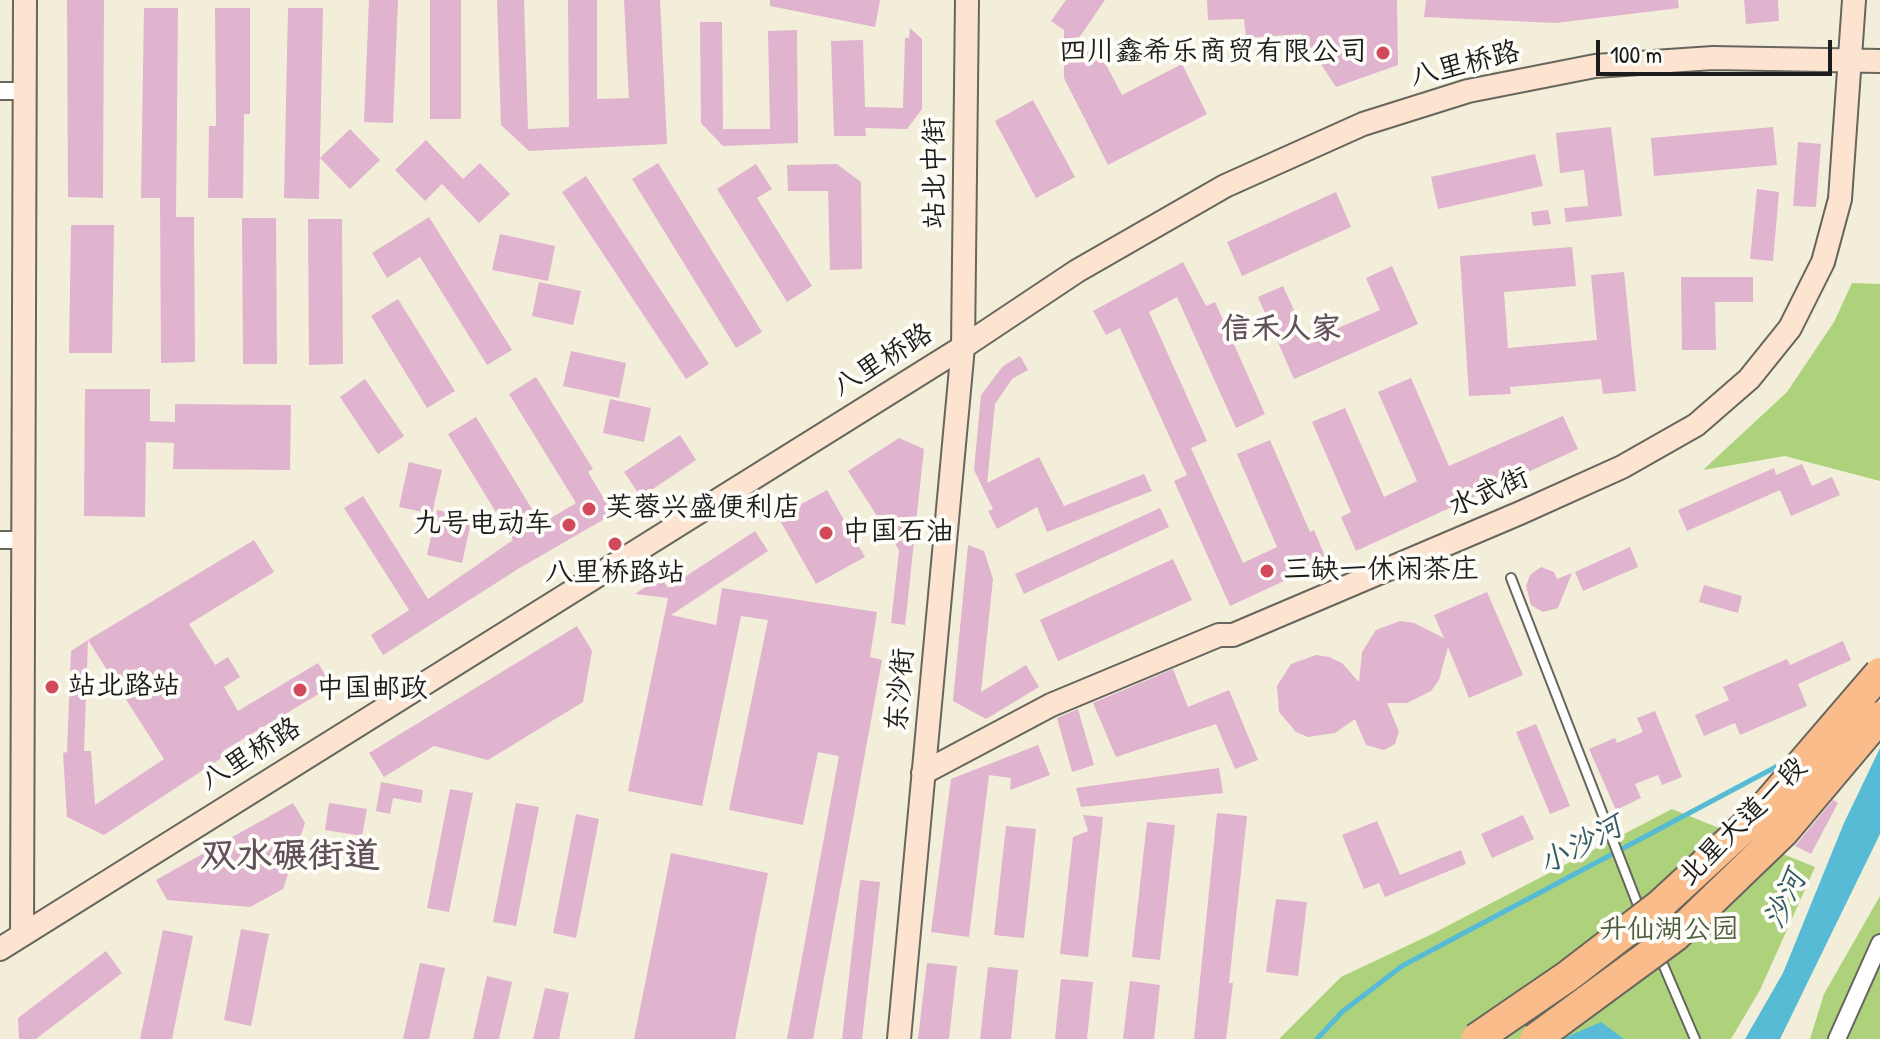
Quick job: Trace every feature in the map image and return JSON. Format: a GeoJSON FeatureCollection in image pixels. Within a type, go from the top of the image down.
{"type":"FeatureCollection","features":[{"type":"Feature","properties":{"kind":"highway","name":"北星大道一段"},"geometry":{"type":"LineString","coordinates":[[1476,1039],[1568,976],[1659,906],[1758,815],[1880,673]]}},
{"type":"Feature","properties":{"kind":"highway","name":"北星大道一段"},"geometry":{"type":"LineString","coordinates":[[1535,1039],[1675,936],[1783,832],[1880,717]]}},
{"type":"Feature","properties":{"kind":"street"},"geometry":{"type":"LineString","coordinates":[[22,934],[25,0]]}},
{"type":"Feature","properties":{"kind":"street","name":"站北中街"},"geometry":{"type":"LineString","coordinates":[[963,347],[967,0]]}},
{"type":"Feature","properties":{"kind":"street","name":"水武街"},"geometry":{"type":"LineString","coordinates":[[923,773],[1051,705],[1219,635],[1233,635],[1520,513],[1622,467],[1696,425],[1749,379],[1790,328],[1823,262],[1840,199],[1854,0]]}},
{"type":"Feature","properties":{"kind":"street","name":"八里桥路"},"geometry":{"type":"LineString","coordinates":[[0,949],[963,347],[1077,271],[1225,186],[1363,124],[1468,91],[1595,66],[1713,58],[1880,61]]}},
{"type":"Feature","properties":{"kind":"street"},"geometry":{"type":"LineString","coordinates":[[0,91],[24,91]]}},
{"type":"Feature","properties":{"kind":"street","name":"东沙街"},"geometry":{"type":"LineString","coordinates":[[899,1039],[963,347]]}},
{"type":"Feature","properties":{"kind":"street"},"geometry":{"type":"LineString","coordinates":[[0,540],[23,540]]}},
{"type":"Feature","properties":{"kind":"street"},"geometry":{"type":"LineString","coordinates":[[1837,1039],[1880,943]]}},
{"type":"Feature","properties":{"kind":"lane"},"geometry":{"type":"LineString","coordinates":[[1511,578],[1647,926]]}},
{"type":"Feature","properties":{"kind":"lane"},"geometry":{"type":"LineString","coordinates":[[1653,940],[1695,1039]]}},
{"type":"Feature","properties":{"kind":"green space"},"geometry":{"type":"Polygon","coordinates":[[[1852,283],[1880,284],[1880,481],[1785,456],[1703,470],[1787,392],[1834,322],[1852,283]]]}},
{"type":"Feature","properties":{"kind":"green space","name":"升仙湖公园"},"geometry":{"type":"Polygon","coordinates":[[[1672,809],[1815,867],[1760,990],[1731,1039],[1279,1039],[1341,977],[1430,935],[1672,809]]]}},
{"type":"Feature","properties":{"kind":"green space"},"geometry":{"type":"Polygon","coordinates":[[[1880,896],[1880,1039],[1810,1039],[1824,994],[1880,896]]]}},
{"type":"Feature","properties":{"kind":"water"},"geometry":{"type":"Polygon","coordinates":[[[1880,748],[1880,834],[1780,1039],[1745,1039],[1783,973],[1844,823],[1880,748]]]}},
{"type":"Feature","properties":{"kind":"water"},"geometry":{"type":"Polygon","coordinates":[[[1601,1022],[1624,1039],[1562,1039],[1601,1022]]]}},
{"type":"Feature","properties":{"kind":"building"},"geometry":{"type":"Polygon","coordinates":[[[67,0],[104,0],[103,198],[68,197],[67,0]]]}},
{"type":"Feature","properties":{"kind":"building"},"geometry":{"type":"Polygon","coordinates":[[[369,0],[398,0],[393,123],[364,122],[369,0]]]}},
{"type":"Feature","properties":{"kind":"building"},"geometry":{"type":"Polygon","coordinates":[[[430,0],[461,0],[461,119],[430,119],[430,0]]]}},
{"type":"Feature","properties":{"kind":"building"},"geometry":{"type":"Polygon","coordinates":[[[497,0],[524,0],[528,129],[569,127],[568,0],[597,0],[597,99],[629,98],[624,0],[660,0],[667,144],[529,151],[501,125],[497,0]]]}},
{"type":"Feature","properties":{"kind":"building"},"geometry":{"type":"Polygon","coordinates":[[[770,0],[880,0],[875,27],[770,6],[770,0]]]}},
{"type":"Feature","properties":{"kind":"building"},"geometry":{"type":"Polygon","coordinates":[[[1066,0],[1105,0],[1072,48],[1101,55],[1122,95],[1182,64],[1207,114],[1108,165],[1064,78],[1064,30],[1051,21],[1066,0]]]}},
{"type":"Feature","properties":{"kind":"building"},"geometry":{"type":"Polygon","coordinates":[[[1207,0],[1397,0],[1398,65],[1336,87],[1301,34],[1246,38],[1244,19],[1208,20],[1207,0]]]}},
{"type":"Feature","properties":{"kind":"building"},"geometry":{"type":"Polygon","coordinates":[[[1426,0],[1678,0],[1679,8],[1556,23],[1424,17],[1426,0]]]}},
{"type":"Feature","properties":{"kind":"building"},"geometry":{"type":"Polygon","coordinates":[[[1744,0],[1778,0],[1779,21],[1746,24],[1744,0]]]}},
{"type":"Feature","properties":{"kind":"building"},"geometry":{"type":"Polygon","coordinates":[[[144,8],[178,8],[176,217],[194,217],[195,362],[161,363],[160,198],[141,198],[144,8]]]}},
{"type":"Feature","properties":{"kind":"building"},"geometry":{"type":"Polygon","coordinates":[[[215,8],[250,8],[250,114],[244,114],[243,198],[208,198],[209,126],[216,126],[215,8]]]}},
{"type":"Feature","properties":{"kind":"building"},"geometry":{"type":"Polygon","coordinates":[[[288,8],[323,8],[319,199],[284,198],[288,8]]]}},
{"type":"Feature","properties":{"kind":"building"},"geometry":{"type":"Polygon","coordinates":[[[700,22],[722,22],[723,129],[770,129],[768,31],[797,30],[798,143],[723,146],[701,123],[700,22]]]}},
{"type":"Feature","properties":{"kind":"building"},"geometry":{"type":"Polygon","coordinates":[[[910,28],[922,39],[922,109],[907,129],[865,128],[866,136],[834,136],[831,41],[863,40],[865,107],[903,108],[905,38],[909,38],[910,28]]]}},
{"type":"Feature","properties":{"kind":"building"},"geometry":{"type":"Polygon","coordinates":[[[1033,100],[1075,177],[1036,198],[995,121],[1033,100]]]}},
{"type":"Feature","properties":{"kind":"building"},"geometry":{"type":"Polygon","coordinates":[[[1611,127],[1622,216],[1566,222],[1564,208],[1588,206],[1584,170],[1560,173],[1556,133],[1611,127]]]}},
{"type":"Feature","properties":{"kind":"building"},"geometry":{"type":"Polygon","coordinates":[[[1773,127],[1777,165],[1654,176],[1651,138],[1773,127]]]}},
{"type":"Feature","properties":{"kind":"building"},"geometry":{"type":"Polygon","coordinates":[[[350,129],[380,160],[350,189],[320,158],[350,129]]]}},
{"type":"Feature","properties":{"kind":"building"},"geometry":{"type":"Polygon","coordinates":[[[426,140],[463,179],[480,163],[510,194],[479,223],[442,184],[425,201],[395,170],[426,140]]]}},
{"type":"Feature","properties":{"kind":"building"},"geometry":{"type":"Polygon","coordinates":[[[1798,142],[1821,144],[1816,207],[1793,206],[1798,142]]]}},
{"type":"Feature","properties":{"kind":"building"},"geometry":{"type":"Polygon","coordinates":[[[1535,154],[1543,186],[1438,209],[1431,177],[1535,154]]]}},
{"type":"Feature","properties":{"kind":"building"},"geometry":{"type":"Polygon","coordinates":[[[658,163],[762,332],[736,348],[632,179],[658,163]]]}},
{"type":"Feature","properties":{"kind":"building"},"geometry":{"type":"Polygon","coordinates":[[[756,164],[772,189],[757,198],[812,286],[787,302],[717,189],[756,164]]]}},
{"type":"Feature","properties":{"kind":"building"},"geometry":{"type":"Polygon","coordinates":[[[837,164],[861,182],[862,269],[830,270],[828,191],[788,191],[787,165],[837,164]]]}},
{"type":"Feature","properties":{"kind":"building"},"geometry":{"type":"Polygon","coordinates":[[[586,176],[709,364],[686,379],[562,192],[586,176]]]}},
{"type":"Feature","properties":{"kind":"building"},"geometry":{"type":"Polygon","coordinates":[[[1757,189],[1779,192],[1773,261],[1750,259],[1757,189]]]}},
{"type":"Feature","properties":{"kind":"building"},"geometry":{"type":"Polygon","coordinates":[[[1336,192],[1351,227],[1242,276],[1227,242],[1336,192]]]}},
{"type":"Feature","properties":{"kind":"building"},"geometry":{"type":"Polygon","coordinates":[[[1548,210],[1551,224],[1533,226],[1531,212],[1548,210]]]}},
{"type":"Feature","properties":{"kind":"building"},"geometry":{"type":"Polygon","coordinates":[[[429,217],[512,350],[487,365],[420,257],[387,278],[372,253],[429,217]]]}},
{"type":"Feature","properties":{"kind":"building"},"geometry":{"type":"Polygon","coordinates":[[[242,218],[276,218],[277,364],[243,364],[242,218]]]}},
{"type":"Feature","properties":{"kind":"building"},"geometry":{"type":"Polygon","coordinates":[[[308,219],[342,219],[343,364],[309,365],[308,219]]]}},
{"type":"Feature","properties":{"kind":"building"},"geometry":{"type":"Polygon","coordinates":[[[71,225],[114,225],[112,353],[69,353],[71,225]]]}},
{"type":"Feature","properties":{"kind":"building"},"geometry":{"type":"Polygon","coordinates":[[[500,234],[555,246],[548,281],[492,270],[500,234]]]}},
{"type":"Feature","properties":{"kind":"building"},"geometry":{"type":"Polygon","coordinates":[[[1572,247],[1576,286],[1504,292],[1508,348],[1597,340],[1591,275],[1624,272],[1636,391],[1603,394],[1601,379],[1510,387],[1511,394],[1469,396],[1460,256],[1572,247]]]}},
{"type":"Feature","properties":{"kind":"building"},"geometry":{"type":"Polygon","coordinates":[[[1183,262],[1206,306],[1215,302],[1265,414],[1236,428],[1177,297],[1149,312],[1207,441],[1191,448],[1243,563],[1277,547],[1237,454],[1270,440],[1310,532],[1314,530],[1327,561],[1230,606],[1174,481],[1187,475],[1120,328],[1106,335],[1093,311],[1183,262]]]}},
{"type":"Feature","properties":{"kind":"building"},"geometry":{"type":"Polygon","coordinates":[[[1392,266],[1418,324],[1294,379],[1258,297],[1283,286],[1308,341],[1380,310],[1366,278],[1392,266]]]}},
{"type":"Feature","properties":{"kind":"building"},"geometry":{"type":"Polygon","coordinates":[[[1681,277],[1753,277],[1753,302],[1715,302],[1716,350],[1682,350],[1681,277]]]}},
{"type":"Feature","properties":{"kind":"building"},"geometry":{"type":"Polygon","coordinates":[[[539,282],[581,291],[573,325],[532,316],[539,282]]]}},
{"type":"Feature","properties":{"kind":"building"},"geometry":{"type":"Polygon","coordinates":[[[398,299],[455,391],[427,408],[371,316],[398,299]]]}},
{"type":"Feature","properties":{"kind":"building"},"geometry":{"type":"Polygon","coordinates":[[[571,351],[626,363],[619,398],[563,386],[571,351]]]}},
{"type":"Feature","properties":{"kind":"building"},"geometry":{"type":"Polygon","coordinates":[[[1020,356],[1028,370],[1012,379],[995,404],[987,483],[1039,457],[1064,506],[1144,474],[1152,491],[1047,532],[1037,507],[997,529],[988,511],[993,509],[974,470],[981,395],[1003,366],[1020,356]]]}},
{"type":"Feature","properties":{"kind":"building"},"geometry":{"type":"Polygon","coordinates":[[[536,377],[593,469],[588,472],[613,514],[518,569],[383,655],[371,635],[409,610],[344,508],[363,496],[428,599],[513,540],[448,434],[476,417],[541,524],[576,503],[509,394],[536,377]]]}},
{"type":"Feature","properties":{"kind":"building"},"geometry":{"type":"Polygon","coordinates":[[[1411,378],[1449,466],[1563,416],[1578,449],[1356,551],[1341,517],[1351,512],[1312,422],[1345,408],[1384,497],[1417,481],[1378,392],[1411,378]]]}},
{"type":"Feature","properties":{"kind":"building"},"geometry":{"type":"Polygon","coordinates":[[[365,379],[404,436],[378,454],[340,397],[365,379]]]}},
{"type":"Feature","properties":{"kind":"building"},"geometry":{"type":"Polygon","coordinates":[[[85,389],[150,389],[150,421],[175,422],[175,404],[291,405],[290,470],[173,469],[174,443],[146,442],[145,517],[84,516],[85,389]]]}},
{"type":"Feature","properties":{"kind":"building"},"geometry":{"type":"Polygon","coordinates":[[[610,399],[651,408],[644,442],[603,433],[610,399]]]}},
{"type":"Feature","properties":{"kind":"building"},"geometry":{"type":"Polygon","coordinates":[[[680,435],[696,460],[641,497],[624,472],[680,435]]]}},
{"type":"Feature","properties":{"kind":"building"},"geometry":{"type":"Polygon","coordinates":[[[899,438],[924,449],[905,625],[891,623],[899,550],[848,471],[899,438]]]}},
{"type":"Feature","properties":{"kind":"building"},"geometry":{"type":"Polygon","coordinates":[[[409,462],[442,470],[432,514],[399,507],[409,462]]]}},
{"type":"Feature","properties":{"kind":"building"},"geometry":{"type":"Polygon","coordinates":[[[1802,464],[1812,486],[1832,477],[1840,495],[1791,516],[1780,490],[1687,531],[1678,510],[1774,468],[1776,475],[1802,464]]]}},
{"type":"Feature","properties":{"kind":"building"},"geometry":{"type":"Polygon","coordinates":[[[827,490],[865,557],[816,584],[778,517],[827,490]]]}},
{"type":"Feature","properties":{"kind":"building"},"geometry":{"type":"Polygon","coordinates":[[[1160,508],[1169,527],[1024,594],[1015,574],[1160,508]]]}},
{"type":"Feature","properties":{"kind":"building"},"geometry":{"type":"Polygon","coordinates":[[[437,510],[472,518],[462,563],[427,555],[437,510]]]}},
{"type":"Feature","properties":{"kind":"building"},"geometry":{"type":"Polygon","coordinates":[[[755,531],[768,551],[671,615],[716,625],[722,588],[877,612],[870,657],[882,660],[813,1039],[787,1039],[839,756],[818,752],[803,825],[729,810],[768,620],[741,616],[702,806],[628,791],[668,598],[635,594],[661,577],[668,588],[755,531]]]}},
{"type":"Feature","properties":{"kind":"building"},"geometry":{"type":"Polygon","coordinates":[[[254,540],[274,572],[189,624],[215,665],[228,657],[240,677],[224,687],[238,711],[318,663],[332,686],[223,751],[226,755],[104,835],[67,817],[63,753],[67,752],[71,651],[88,640],[254,540]],[[88,640],[84,751],[91,751],[95,805],[164,759],[88,640]]]}},
{"type":"Feature","properties":{"kind":"building"},"geometry":{"type":"Polygon","coordinates":[[[968,545],[984,551],[993,579],[981,692],[1026,665],[1039,687],[986,719],[953,701],[968,545]]]}},
{"type":"Feature","properties":{"kind":"building"},"geometry":{"type":"Polygon","coordinates":[[[1630,547],[1638,567],[1583,591],[1575,572],[1630,547]]]}},
{"type":"Feature","properties":{"kind":"building"},"geometry":{"type":"Polygon","coordinates":[[[1173,559],[1192,600],[1058,661],[1040,620],[1173,559]]]}},
{"type":"Feature","properties":{"kind":"building"},"geometry":{"type":"Polygon","coordinates":[[[1541,567],[1554,572],[1557,579],[1572,573],[1558,608],[1543,612],[1531,605],[1526,586],[1530,575],[1541,567]]]}},
{"type":"Feature","properties":{"kind":"building"},"geometry":{"type":"Polygon","coordinates":[[[1704,585],[1742,596],[1738,613],[1699,602],[1704,585]]]}},
{"type":"Feature","properties":{"kind":"building"},"geometry":{"type":"Polygon","coordinates":[[[1487,592],[1523,675],[1469,698],[1448,647],[1439,680],[1431,691],[1407,703],[1387,703],[1399,732],[1395,744],[1384,750],[1366,745],[1355,719],[1335,733],[1308,737],[1296,732],[1279,712],[1277,686],[1291,664],[1316,655],[1329,657],[1342,663],[1359,682],[1362,652],[1376,630],[1400,621],[1414,623],[1444,638],[1434,615],[1487,592]]]}},
{"type":"Feature","properties":{"kind":"building"},"geometry":{"type":"Polygon","coordinates":[[[577,626],[592,651],[583,702],[488,760],[434,746],[384,777],[369,753],[577,626]]]}},
{"type":"Feature","properties":{"kind":"building"},"geometry":{"type":"Polygon","coordinates":[[[1843,641],[1851,660],[1798,684],[1807,706],[1740,735],[1735,723],[1704,736],[1695,715],[1729,700],[1723,687],[1787,659],[1790,665],[1843,641]]]}},
{"type":"Feature","properties":{"kind":"building"},"geometry":{"type":"Polygon","coordinates":[[[1173,669],[1188,707],[1229,690],[1258,760],[1235,769],[1216,724],[1116,757],[1093,703],[1173,669]]]}},
{"type":"Feature","properties":{"kind":"building"},"geometry":{"type":"Polygon","coordinates":[[[1078,709],[1094,765],[1072,772],[1057,718],[1078,709]]]}},
{"type":"Feature","properties":{"kind":"building"},"geometry":{"type":"Polygon","coordinates":[[[1655,711],[1682,777],[1662,785],[1658,775],[1635,784],[1641,798],[1616,810],[1589,749],[1615,738],[1617,743],[1643,732],[1637,718],[1655,711]]]}},
{"type":"Feature","properties":{"kind":"building"},"geometry":{"type":"Polygon","coordinates":[[[1536,724],[1570,806],[1550,814],[1516,732],[1536,724]]]}},
{"type":"Feature","properties":{"kind":"building"},"geometry":{"type":"Polygon","coordinates":[[[1038,745],[1050,775],[1010,790],[1011,778],[989,775],[969,937],[931,932],[951,779],[1038,745]]]}},
{"type":"Feature","properties":{"kind":"building"},"geometry":{"type":"Polygon","coordinates":[[[1219,768],[1223,793],[1081,807],[1076,788],[1219,768]]]}},
{"type":"Feature","properties":{"kind":"building"},"geometry":{"type":"Polygon","coordinates":[[[381,782],[423,790],[421,803],[393,798],[390,814],[376,811],[381,782]]]}},
{"type":"Feature","properties":{"kind":"building"},"geometry":{"type":"Polygon","coordinates":[[[450,789],[473,793],[449,912],[427,908],[450,789]]]}},
{"type":"Feature","properties":{"kind":"building"},"geometry":{"type":"Polygon","coordinates":[[[1833,800],[1838,803],[1811,854],[1795,846],[1833,800]]]}},
{"type":"Feature","properties":{"kind":"building"},"geometry":{"type":"Polygon","coordinates":[[[293,803],[305,823],[283,889],[250,907],[167,900],[156,880],[293,803]]]}},
{"type":"Feature","properties":{"kind":"building"},"geometry":{"type":"Polygon","coordinates":[[[329,803],[367,809],[362,836],[325,830],[329,803]]]}},
{"type":"Feature","properties":{"kind":"building"},"geometry":{"type":"Polygon","coordinates":[[[516,803],[539,807],[516,926],[493,922],[516,803]]]}},
{"type":"Feature","properties":{"kind":"building"},"geometry":{"type":"Polygon","coordinates":[[[1217,813],[1247,816],[1229,983],[1233,983],[1226,1039],[1194,1039],[1217,813]]]}},
{"type":"Feature","properties":{"kind":"building"},"geometry":{"type":"Polygon","coordinates":[[[576,814],[599,819],[576,938],[553,933],[576,814]]]}},
{"type":"Feature","properties":{"kind":"building"},"geometry":{"type":"Polygon","coordinates":[[[1083,815],[1103,817],[1088,957],[1060,954],[1073,837],[1088,831],[1083,815]]]}},
{"type":"Feature","properties":{"kind":"building"},"geometry":{"type":"Polygon","coordinates":[[[1523,815],[1534,839],[1492,858],[1481,834],[1523,815]]]}},
{"type":"Feature","properties":{"kind":"building"},"geometry":{"type":"Polygon","coordinates":[[[1377,821],[1400,875],[1461,850],[1466,864],[1385,897],[1379,883],[1364,889],[1342,835],[1377,821]]]}},
{"type":"Feature","properties":{"kind":"building"},"geometry":{"type":"Polygon","coordinates":[[[1147,822],[1175,825],[1160,960],[1132,957],[1147,822]]]}},
{"type":"Feature","properties":{"kind":"building"},"geometry":{"type":"Polygon","coordinates":[[[1006,826],[1036,829],[1024,938],[994,935],[1006,826]]]}},
{"type":"Feature","properties":{"kind":"building"},"geometry":{"type":"Polygon","coordinates":[[[671,853],[768,873],[735,1039],[634,1039],[671,853]]]}},
{"type":"Feature","properties":{"kind":"building"},"geometry":{"type":"Polygon","coordinates":[[[860,880],[880,882],[862,1039],[842,1039],[860,880]]]}},
{"type":"Feature","properties":{"kind":"building"},"geometry":{"type":"Polygon","coordinates":[[[1276,899],[1307,902],[1298,976],[1266,972],[1276,899]]]}},
{"type":"Feature","properties":{"kind":"building"},"geometry":{"type":"Polygon","coordinates":[[[241,929],[269,934],[251,1026],[224,1020],[241,929]]]}},
{"type":"Feature","properties":{"kind":"building"},"geometry":{"type":"Polygon","coordinates":[[[163,930],[193,936],[172,1039],[140,1039],[163,930]]]}},
{"type":"Feature","properties":{"kind":"building"},"geometry":{"type":"Polygon","coordinates":[[[106,951],[122,973],[36,1039],[19,1039],[18,1018],[106,951]]]}},
{"type":"Feature","properties":{"kind":"building"},"geometry":{"type":"Polygon","coordinates":[[[420,963],[445,968],[429,1039],[403,1039],[420,963]]]}},
{"type":"Feature","properties":{"kind":"building"},"geometry":{"type":"Polygon","coordinates":[[[927,963],[957,966],[949,1039],[918,1039],[927,963]]]}},
{"type":"Feature","properties":{"kind":"building"},"geometry":{"type":"Polygon","coordinates":[[[988,967],[1018,970],[1011,1039],[980,1039],[988,967]]]}},
{"type":"Feature","properties":{"kind":"building"},"geometry":{"type":"Polygon","coordinates":[[[487,976],[512,982],[499,1039],[473,1039],[487,976]]]}},
{"type":"Feature","properties":{"kind":"building"},"geometry":{"type":"Polygon","coordinates":[[[1061,979],[1093,982],[1087,1039],[1055,1039],[1061,979]]]}},
{"type":"Feature","properties":{"kind":"building"},"geometry":{"type":"Polygon","coordinates":[[[1130,981],[1160,985],[1154,1039],[1123,1039],[1130,981]]]}},
{"type":"Feature","properties":{"kind":"building"},"geometry":{"type":"Polygon","coordinates":[[[545,988],[569,993],[559,1039],[533,1039],[545,988]]]}},
{"type":"Feature","properties":{"kind":"waterway","name":"小沙河"},"geometry":{"type":"LineString","coordinates":[[1317,1039],[1342,1012],[1402,966],[1787,761]]}},
{"type":"Feature","properties":{"kind":"place","name":"四川鑫希乐商贸有限公司"},"geometry":{"type":"Point","coordinates":[1383,53]}},
{"type":"Feature","properties":{"kind":"place","name":"芙蓉兴盛便利店"},"geometry":{"type":"Point","coordinates":[589,509]}},
{"type":"Feature","properties":{"kind":"place","name":"九号电动车"},"geometry":{"type":"Point","coordinates":[569,525]}},
{"type":"Feature","properties":{"kind":"place","name":"中国石油"},"geometry":{"type":"Point","coordinates":[826,533]}},
{"type":"Feature","properties":{"kind":"place","name":"八里桥路站"},"geometry":{"type":"Point","coordinates":[615,544]}},
{"type":"Feature","properties":{"kind":"place","name":"三缺一休闲茶庄"},"geometry":{"type":"Point","coordinates":[1267,571]}},
{"type":"Feature","properties":{"kind":"place","name":"站北路站"},"geometry":{"type":"Point","coordinates":[52,687]}},
{"type":"Feature","properties":{"kind":"place","name":"中国邮政"},"geometry":{"type":"Point","coordinates":[300,690]}},
{"type":"Feature","properties":{"kind":"district","name":"信禾人家"},"geometry":{"type":"Point","coordinates":[1281,330]}},
{"type":"Feature","properties":{"kind":"district","name":"双水碾街道"},"geometry":{"type":"Point","coordinates":[290,857]}},
{"type":"Feature","properties":{"kind":"water label","name":"沙河"},"geometry":{"type":"Point","coordinates":[1786,900]}}]}
